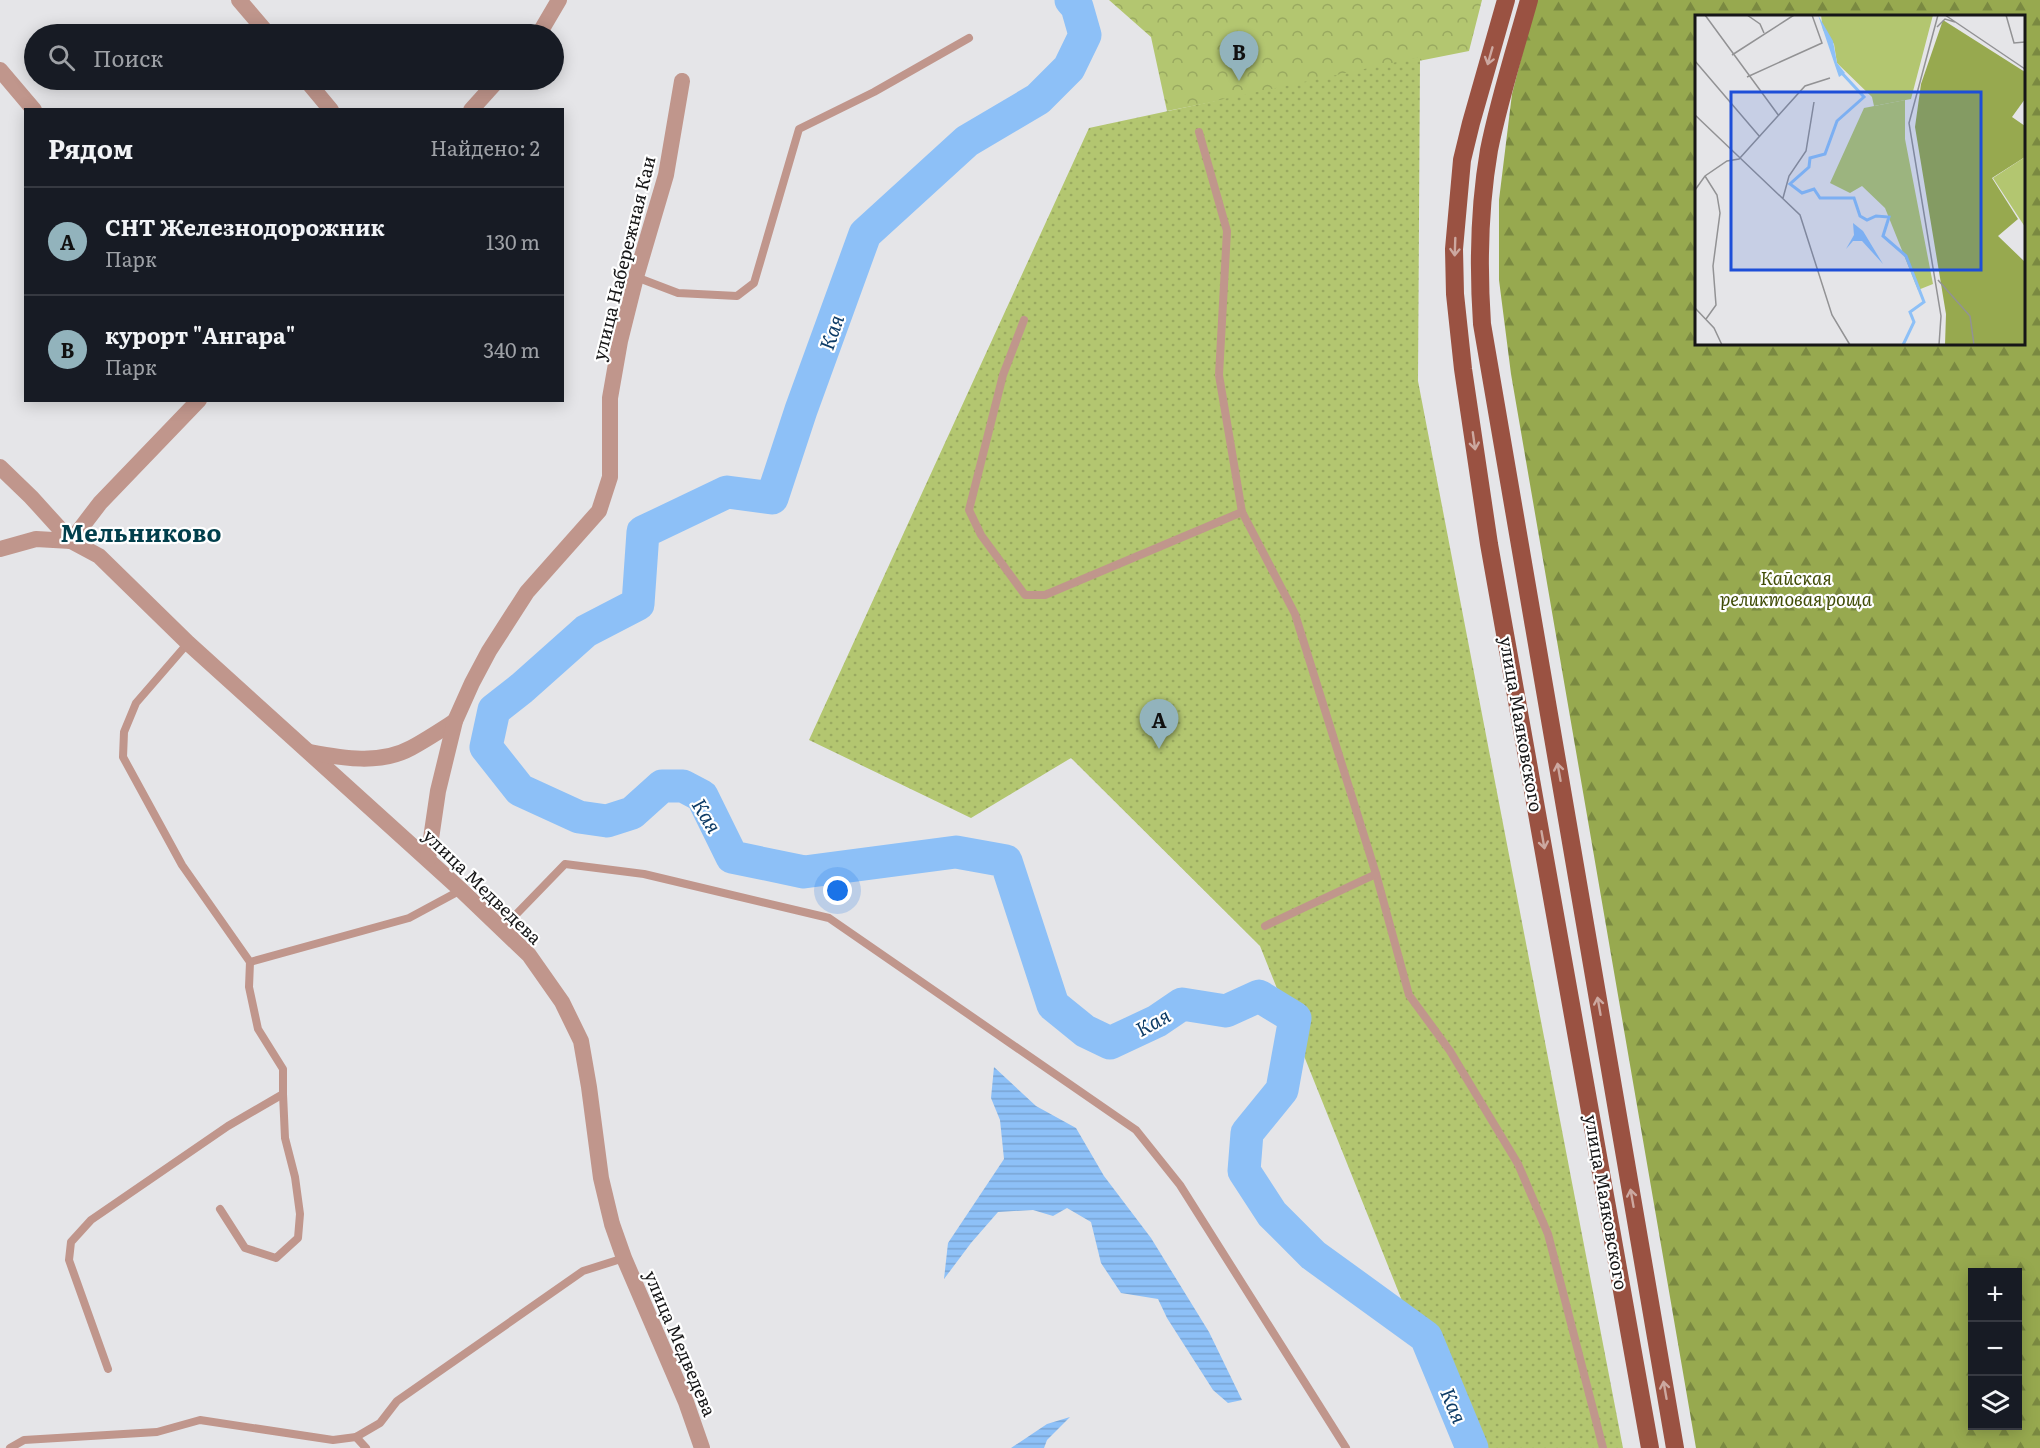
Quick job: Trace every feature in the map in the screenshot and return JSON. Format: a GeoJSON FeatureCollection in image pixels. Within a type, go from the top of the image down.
{"type":"FeatureCollection","features":[{"type":"Feature","properties":{"kind":"main road","name":"улица Маяковского"},"geometry":{"type":"LineString","coordinates":[[1506,0],[1470,123],[1462,160],[1454,249],[1455,294],[1463,369],[1489,544],[1650,1448]]}},
{"type":"Feature","properties":{"kind":"main road","name":"улица Маяковского"},"geometry":{"type":"LineString","coordinates":[[1529,0],[1489,149],[1479,232],[1478,272],[1482,324],[1675,1448]]}},
{"type":"Feature","properties":{"kind":"street"},"geometry":{"type":"LineString","coordinates":[[239,0],[259,24]]}},
{"type":"Feature","properties":{"kind":"street"},"geometry":{"type":"LineString","coordinates":[[545,24],[559,0]]}},
{"type":"Feature","properties":{"kind":"street"},"geometry":{"type":"LineString","coordinates":[[0,70],[32,108]]}},
{"type":"Feature","properties":{"kind":"street","name":"улица Набережная Каи"},"geometry":{"type":"LineString","coordinates":[[428,859],[438,791],[455,722],[472,683],[489,651],[527,592],[599,511],[610,477],[610,398],[620,341],[666,176],[682,81]]}},
{"type":"Feature","properties":{"kind":"street"},"geometry":{"type":"LineString","coordinates":[[314,90],[329,108]]}},
{"type":"Feature","properties":{"kind":"street"},"geometry":{"type":"LineString","coordinates":[[473,108],[489,90]]}},
{"type":"Feature","properties":{"kind":"street"},"geometry":{"type":"LineString","coordinates":[[71,541],[100,503],[197,402]]}},
{"type":"Feature","properties":{"kind":"street"},"geometry":{"type":"LineString","coordinates":[[0,467],[71,541]]}},
{"type":"Feature","properties":{"kind":"street"},"geometry":{"type":"LineString","coordinates":[[0,549],[36,539],[71,541]]}},
{"type":"Feature","properties":{"kind":"street","name":"улица Медведева"},"geometry":{"type":"LineString","coordinates":[[71,541],[99,556],[188,643],[428,859],[529,955],[562,1002],[581,1041],[601,1178],[612,1224],[624,1258],[686,1402],[702,1448]]}},
{"type":"Feature","properties":{"kind":"street"},"geometry":{"type":"LineString","coordinates":[[309,752],[338,757],[375,759],[409,750],[455,722]]}},
{"type":"Feature","properties":{"kind":"lane"},"geometry":{"type":"LineString","coordinates":[[636,277],[678,293],[737,296],[754,283],[799,129],[874,92],[969,38]]}},
{"type":"Feature","properties":{"kind":"lane"},"geometry":{"type":"LineString","coordinates":[[1199,132],[1227,231],[1219,375],[1242,512],[1295,614],[1376,874],[1409,995],[1450,1051],[1518,1164],[1548,1234],[1603,1448]]}},
{"type":"Feature","properties":{"kind":"lane"},"geometry":{"type":"LineString","coordinates":[[1024,320],[1003,375],[969,510],[981,535],[1025,595],[1045,595],[1242,512]]}},
{"type":"Feature","properties":{"kind":"lane"},"geometry":{"type":"LineString","coordinates":[[188,643],[136,704],[124,732],[123,757],[183,865],[250,962],[249,987],[258,1029],[283,1069],[285,1138],[295,1177],[300,1214],[298,1238],[276,1258],[245,1248],[220,1209]]}},
{"type":"Feature","properties":{"kind":"lane"},"geometry":{"type":"LineString","coordinates":[[502,930],[565,864],[644,873],[829,918],[1136,1130],[1180,1185],[1346,1448]]}},
{"type":"Feature","properties":{"kind":"lane"},"geometry":{"type":"LineString","coordinates":[[1265,926],[1376,874]]}},
{"type":"Feature","properties":{"kind":"lane"},"geometry":{"type":"LineString","coordinates":[[250,962],[409,918],[461,890]]}},
{"type":"Feature","properties":{"kind":"lane"},"geometry":{"type":"LineString","coordinates":[[108,1369],[69,1260],[71,1242],[91,1220],[228,1126],[283,1094]]}},
{"type":"Feature","properties":{"kind":"lane"},"geometry":{"type":"LineString","coordinates":[[10,1448],[24,1440],[157,1432],[200,1420],[333,1440],[356,1437],[380,1423],[398,1401],[583,1271],[624,1258]]}},
{"type":"Feature","properties":{"kind":"lane"},"geometry":{"type":"LineString","coordinates":[[356,1437],[366,1448]]}},
{"type":"Feature","properties":{"kind":"green space"},"geometry":{"type":"Polygon","coordinates":[[[1109,0],[1482,0],[1469,51],[1167,111],[1151,37],[1109,0]]]}},
{"type":"Feature","properties":{"kind":"green space","name":"Кайская реликтовая роща"},"geometry":{"type":"Polygon","coordinates":[[[1536,0],[2040,0],[2040,1448],[1696,1448],[1511,374],[1499,280],[1499,200],[1512,94],[1536,0]]]}},
{"type":"Feature","properties":{"kind":"green space"},"geometry":{"type":"Polygon","coordinates":[[[1420,57],[1418,381],[1623,1448],[1461,1448],[1260,946],[1071,758],[971,818],[809,740],[1089,128],[1420,57]]]}},
{"type":"Feature","properties":{"kind":"water"},"geometry":{"type":"Polygon","coordinates":[[[994,1067],[1036,1106],[1076,1128],[1104,1176],[1151,1238],[1209,1332],[1242,1400],[1228,1403],[1213,1390],[1167,1318],[1158,1299],[1121,1293],[1101,1263],[1091,1222],[1067,1208],[1053,1216],[1033,1210],[998,1212],[944,1279],[948,1243],[1004,1159],[1000,1120],[991,1098],[994,1067]]]}},
{"type":"Feature","properties":{"kind":"water"},"geometry":{"type":"Polygon","coordinates":[[[1070,1417],[1047,1440],[1044,1448],[1011,1448],[1047,1424],[1070,1417]]]}},
{"type":"Feature","properties":{"kind":"waterway","name":"Кая"},"geometry":{"type":"LineString","coordinates":[[1071,0],[1077,7],[1085,35],[1069,68],[1038,99],[967,141],[865,234],[801,410],[772,498],[727,492],[643,532],[638,604],[586,631],[494,710],[486,747],[520,790],[579,817],[607,821],[632,813],[662,786],[683,786],[702,796],[732,857],[804,872],[956,852],[1006,861],[1053,1005],[1085,1031],[1110,1043],[1157,1021],[1182,1004],[1226,1011],[1259,996],[1295,1018],[1282,1090],[1247,1133],[1244,1171],[1272,1214],[1313,1255],[1426,1337],[1472,1448]]}},
{"type":"Feature","properties":{"kind":"place","name":"курорт \"Ангара\""},"geometry":{"type":"Point","coordinates":[1239,81]}},
{"type":"Feature","properties":{"kind":"place","name":"СНТ Железнодорожник"},"geometry":{"type":"Point","coordinates":[1159,749]}},
{"type":"Feature","properties":{"kind":"district","name":"Мельниково"},"geometry":{"type":"Point","coordinates":[141,531]}}]}
